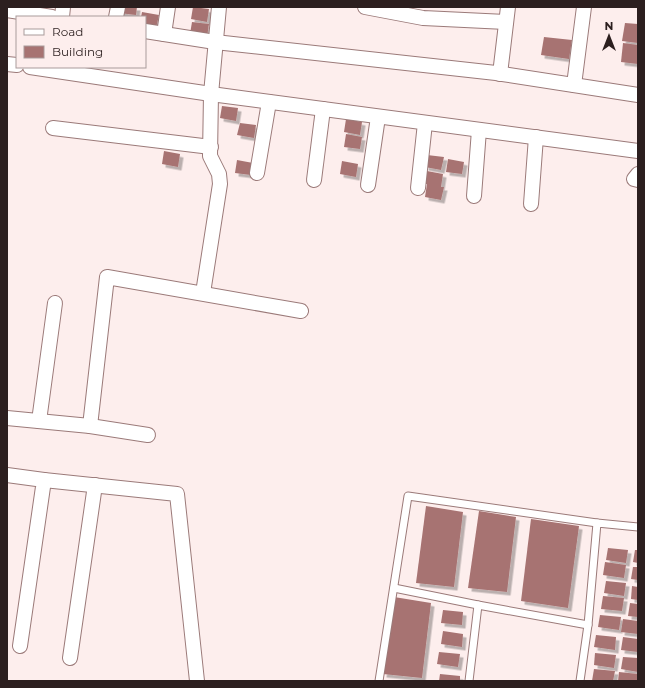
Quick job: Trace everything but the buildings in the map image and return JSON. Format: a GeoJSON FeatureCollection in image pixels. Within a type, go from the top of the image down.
{"type":"FeatureCollection","features":[{"type":"Feature","properties":{"kind":"street"},"geometry":{"type":"LineString","coordinates":[[164,34],[168,7]]}},
{"type":"Feature","properties":{"kind":"street"},"geometry":{"type":"LineString","coordinates":[[203,294],[220,184],[219,174],[210,156],[211,94],[219,7]]}},
{"type":"Feature","properties":{"kind":"street"},"geometry":{"type":"LineString","coordinates":[[365,7],[423,18],[506,22]]}},
{"type":"Feature","properties":{"kind":"street"},"geometry":{"type":"LineString","coordinates":[[500,74],[508,7]]}},
{"type":"Feature","properties":{"kind":"street"},"geometry":{"type":"LineString","coordinates":[[574,85],[584,7]]}},
{"type":"Feature","properties":{"kind":"street"},"geometry":{"type":"LineString","coordinates":[[7,10],[46,16]]}},
{"type":"Feature","properties":{"kind":"street"},"geometry":{"type":"LineString","coordinates":[[146,31],[215,42],[500,74],[638,94]]}},
{"type":"Feature","properties":{"kind":"street"},"geometry":{"type":"LineString","coordinates":[[37,68],[211,94],[638,151]]}},
{"type":"Feature","properties":{"kind":"street"},"geometry":{"type":"LineString","coordinates":[[257,173],[269,102]]}},
{"type":"Feature","properties":{"kind":"street"},"geometry":{"type":"LineString","coordinates":[[314,180],[323,109]]}},
{"type":"Feature","properties":{"kind":"street"},"geometry":{"type":"LineString","coordinates":[[368,185],[378,117]]}},
{"type":"Feature","properties":{"kind":"street"},"geometry":{"type":"LineString","coordinates":[[418,188],[425,123]]}},
{"type":"Feature","properties":{"kind":"street"},"geometry":{"type":"LineString","coordinates":[[54,128],[211,147]]}},
{"type":"Feature","properties":{"kind":"street"},"geometry":{"type":"LineString","coordinates":[[474,196],[479,130]]}},
{"type":"Feature","properties":{"kind":"street"},"geometry":{"type":"LineString","coordinates":[[531,204],[536,138]]}},
{"type":"Feature","properties":{"kind":"street"},"geometry":{"type":"LineString","coordinates":[[638,174],[634,179],[638,180]]}},
{"type":"Feature","properties":{"kind":"street"},"geometry":{"type":"LineString","coordinates":[[90,426],[107,277],[301,311]]}},
{"type":"Feature","properties":{"kind":"street"},"geometry":{"type":"LineString","coordinates":[[40,421],[55,303]]}},
{"type":"Feature","properties":{"kind":"street"},"geometry":{"type":"LineString","coordinates":[[7,418],[90,426],[148,435]]}},
{"type":"Feature","properties":{"kind":"street"},"geometry":{"type":"LineString","coordinates":[[7,475],[177,494],[197,681]]}},
{"type":"Feature","properties":{"kind":"street"},"geometry":{"type":"LineString","coordinates":[[20,646],[44,480]]}},
{"type":"Feature","properties":{"kind":"street"},"geometry":{"type":"LineString","coordinates":[[70,658],[95,485]]}},
{"type":"Feature","properties":{"kind":"lane"},"geometry":{"type":"LineString","coordinates":[[379,681],[408,496],[638,528]]}},
{"type":"Feature","properties":{"kind":"lane"},"geometry":{"type":"LineString","coordinates":[[580,681],[588,626],[597,523]]}},
{"type":"Feature","properties":{"kind":"lane"},"geometry":{"type":"LineString","coordinates":[[394,588],[588,626]]}},
{"type":"Feature","properties":{"kind":"lane"},"geometry":{"type":"LineString","coordinates":[[468,681],[478,605]]}}]}
